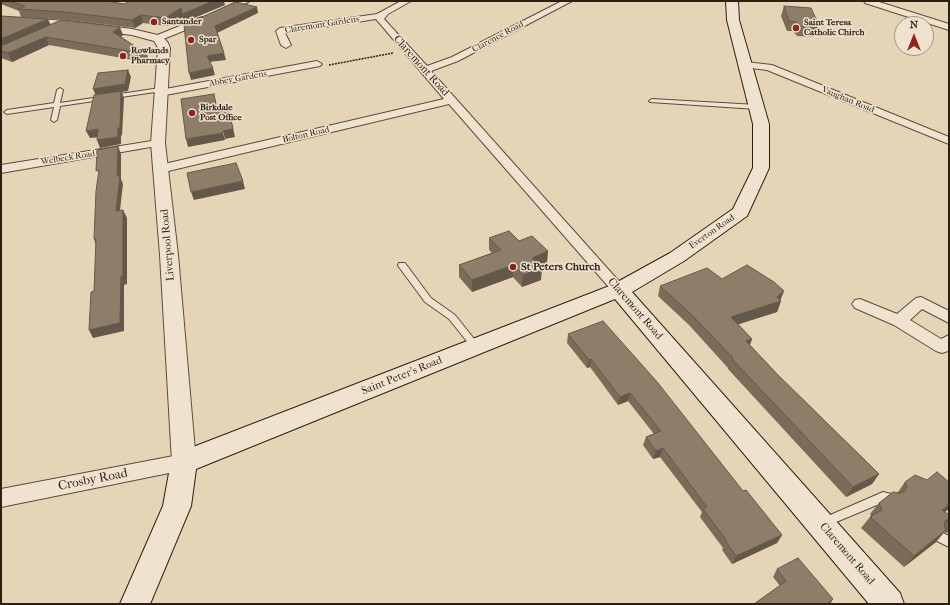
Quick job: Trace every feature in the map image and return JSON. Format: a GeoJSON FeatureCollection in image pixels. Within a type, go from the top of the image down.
{"type":"FeatureCollection","features":[{"type":"Feature","properties":{"kind":"main road","name":"Everton Road"},"geometry":{"type":"LineString","coordinates":[[619,290],[677,257],[741,212],[761,168],[761,124],[733,20],[732,1]]}},
{"type":"Feature","properties":{"kind":"main road","name":"Saint Peter's Road"},"geometry":{"type":"LineString","coordinates":[[184,462],[619,290]]}},
{"type":"Feature","properties":{"kind":"main road","name":"Claremont Road"},"geometry":{"type":"LineString","coordinates":[[619,290],[890,604]]}},
{"type":"Feature","properties":{"kind":"main road","name":"Liverpool Road"},"geometry":{"type":"LineString","coordinates":[[135,604],[177,506],[184,462]]}},
{"type":"Feature","properties":{"kind":"street"},"geometry":{"type":"LineString","coordinates":[[1,20],[61,27],[132,32],[158,38],[246,1]]}},
{"type":"Feature","properties":{"kind":"street"},"geometry":{"type":"LineString","coordinates":[[380,16],[407,1]]}},
{"type":"Feature","properties":{"kind":"street","name":"Clarence Road"},"geometry":{"type":"LineString","coordinates":[[425,70],[455,60],[568,1]]}},
{"type":"Feature","properties":{"kind":"street"},"geometry":{"type":"LineString","coordinates":[[868,1],[881,3],[949,27]]}},
{"type":"Feature","properties":{"kind":"street","name":"Claremont Gardens"},"geometry":{"type":"LineString","coordinates":[[286,45],[280,31],[380,16]]}},
{"type":"Feature","properties":{"kind":"street","name":"Claremont Road"},"geometry":{"type":"LineString","coordinates":[[380,16],[380,19],[407,50],[619,290]]}},
{"type":"Feature","properties":{"kind":"street","name":"Liverpool Road"},"geometry":{"type":"LineString","coordinates":[[158,38],[164,48],[160,92],[158,143],[169,255],[184,462]]}},
{"type":"Feature","properties":{"kind":"street","name":"Abbey Gardens"},"geometry":{"type":"LineString","coordinates":[[160,92],[317,64]]}},
{"type":"Feature","properties":{"kind":"street","name":"Vaughan Road"},"geometry":{"type":"LineString","coordinates":[[746,65],[769,67],[949,141]]}},
{"type":"Feature","properties":{"kind":"street","name":"Bolton Road"},"geometry":{"type":"LineString","coordinates":[[160,169],[452,100]]}},
{"type":"Feature","properties":{"kind":"street","name":"Welbeck Road"},"geometry":{"type":"LineString","coordinates":[[1,169],[158,143]]}},
{"type":"Feature","properties":{"kind":"street"},"geometry":{"type":"LineString","coordinates":[[899,321],[921,302],[949,318]]}},
{"type":"Feature","properties":{"kind":"street"},"geometry":{"type":"LineString","coordinates":[[860,304],[899,321],[942,347],[949,341]]}},
{"type":"Feature","properties":{"kind":"street","name":"Crosby Road"},"geometry":{"type":"LineString","coordinates":[[1,498],[184,462]]}},
{"type":"Feature","properties":{"kind":"lane"},"geometry":{"type":"LineString","coordinates":[[54,120],[60,90]]}},
{"type":"Feature","properties":{"kind":"lane"},"geometry":{"type":"LineString","coordinates":[[7,112],[160,92]]}},
{"type":"Feature","properties":{"kind":"lane"},"geometry":{"type":"LineString","coordinates":[[652,100],[757,108]]}},
{"type":"Feature","properties":{"kind":"lane"},"geometry":{"type":"LineString","coordinates":[[402,265],[428,300],[452,317],[476,347]]}},
{"type":"Feature","properties":{"kind":"lane"},"geometry":{"type":"LineString","coordinates":[[820,524],[883,497],[892,498]]}},
{"type":"Feature","properties":{"kind":"path"},"geometry":{"type":"LineString","coordinates":[[317,64],[326,65],[407,50]]}},
{"type":"Feature","properties":{"kind":"building"},"geometry":{"type":"Polygon","coordinates":[[[10,1],[107,1],[124,4],[131,1],[214,1],[182,14],[181,8],[165,18],[141,15],[132,20],[65,12],[18,9],[25,6],[10,1]]]}},
{"type":"Feature","properties":{"kind":"building"},"geometry":{"type":"Polygon","coordinates":[[[236,2],[257,7],[215,26],[224,53],[207,56],[213,68],[189,73],[184,25],[236,2]]]}},
{"type":"Feature","properties":{"kind":"building"},"geometry":{"type":"Polygon","coordinates":[[[784,6],[811,8],[818,23],[815,23],[817,28],[800,26],[796,22],[789,21],[784,6]]]}},
{"type":"Feature","properties":{"kind":"building"},"geometry":{"type":"Polygon","coordinates":[[[1,16],[48,19],[1,39],[1,16]]]}},
{"type":"Feature","properties":{"kind":"building"},"geometry":{"type":"Polygon","coordinates":[[[61,20],[120,27],[113,32],[147,54],[46,37],[8,53],[1,51],[1,46],[61,20]]]}},
{"type":"Feature","properties":{"kind":"building"},"geometry":{"type":"Polygon","coordinates":[[[128,70],[125,84],[93,89],[98,73],[128,70]]]}},
{"type":"Feature","properties":{"kind":"building"},"geometry":{"type":"Polygon","coordinates":[[[121,91],[120,128],[118,128],[118,137],[97,140],[98,129],[86,131],[94,95],[121,91]]]}},
{"type":"Feature","properties":{"kind":"building"},"geometry":{"type":"Polygon","coordinates":[[[214,94],[217,112],[229,110],[233,129],[223,131],[223,133],[186,139],[181,99],[214,94]]]}},
{"type":"Feature","properties":{"kind":"building"},"geometry":{"type":"Polygon","coordinates":[[[118,146],[117,176],[120,176],[116,211],[123,210],[123,276],[121,276],[120,323],[89,330],[91,292],[94,291],[96,239],[94,239],[96,191],[99,170],[96,171],[97,150],[118,146]]]}},
{"type":"Feature","properties":{"kind":"building"},"geometry":{"type":"Polygon","coordinates":[[[236,163],[243,181],[191,192],[187,173],[236,163]]]}},
{"type":"Feature","properties":{"kind":"building"},"geometry":{"type":"Polygon","coordinates":[[[509,231],[519,241],[532,236],[548,251],[532,258],[542,268],[523,275],[513,265],[472,280],[459,265],[501,250],[489,238],[509,231]]]}},
{"type":"Feature","properties":{"kind":"building"},"geometry":{"type":"Polygon","coordinates":[[[747,265],[774,282],[784,291],[777,297],[781,301],[731,317],[752,339],[746,341],[777,374],[879,474],[853,487],[692,315],[660,286],[707,268],[722,279],[747,265]]]}},
{"type":"Feature","properties":{"kind":"building"},"geometry":{"type":"Polygon","coordinates":[[[603,321],[658,383],[743,491],[746,490],[782,535],[736,556],[726,542],[727,541],[703,509],[707,507],[663,448],[656,451],[646,437],[661,431],[630,393],[620,397],[591,359],[589,360],[568,334],[603,321]]]}},
{"type":"Feature","properties":{"kind":"building"},"geometry":{"type":"Polygon","coordinates":[[[937,472],[949,482],[949,504],[942,510],[949,515],[949,520],[946,520],[944,525],[946,530],[914,556],[870,517],[882,510],[879,503],[893,492],[900,493],[905,491],[907,487],[905,482],[915,475],[927,480],[937,472]]]}},
{"type":"Feature","properties":{"kind":"building"},"geometry":{"type":"Polygon","coordinates":[[[798,558],[833,599],[827,604],[754,604],[786,581],[777,569],[798,558]]]}},
{"type":"Feature","properties":{"kind":"place","name":"Santander"},"geometry":{"type":"Point","coordinates":[154,22]}},
{"type":"Feature","properties":{"kind":"place","name":"Saint Teresa Catholic Chirch"},"geometry":{"type":"Point","coordinates":[796,28]}},
{"type":"Feature","properties":{"kind":"place","name":"Spar"},"geometry":{"type":"Point","coordinates":[191,40]}},
{"type":"Feature","properties":{"kind":"place","name":"Rowlands Pharmacy"},"geometry":{"type":"Point","coordinates":[123,56]}},
{"type":"Feature","properties":{"kind":"place","name":"Birkdale Post Office"},"geometry":{"type":"Point","coordinates":[192,113]}},
{"type":"Feature","properties":{"kind":"place","name":"St Peters Church"},"geometry":{"type":"Point","coordinates":[513,267]}}]}
